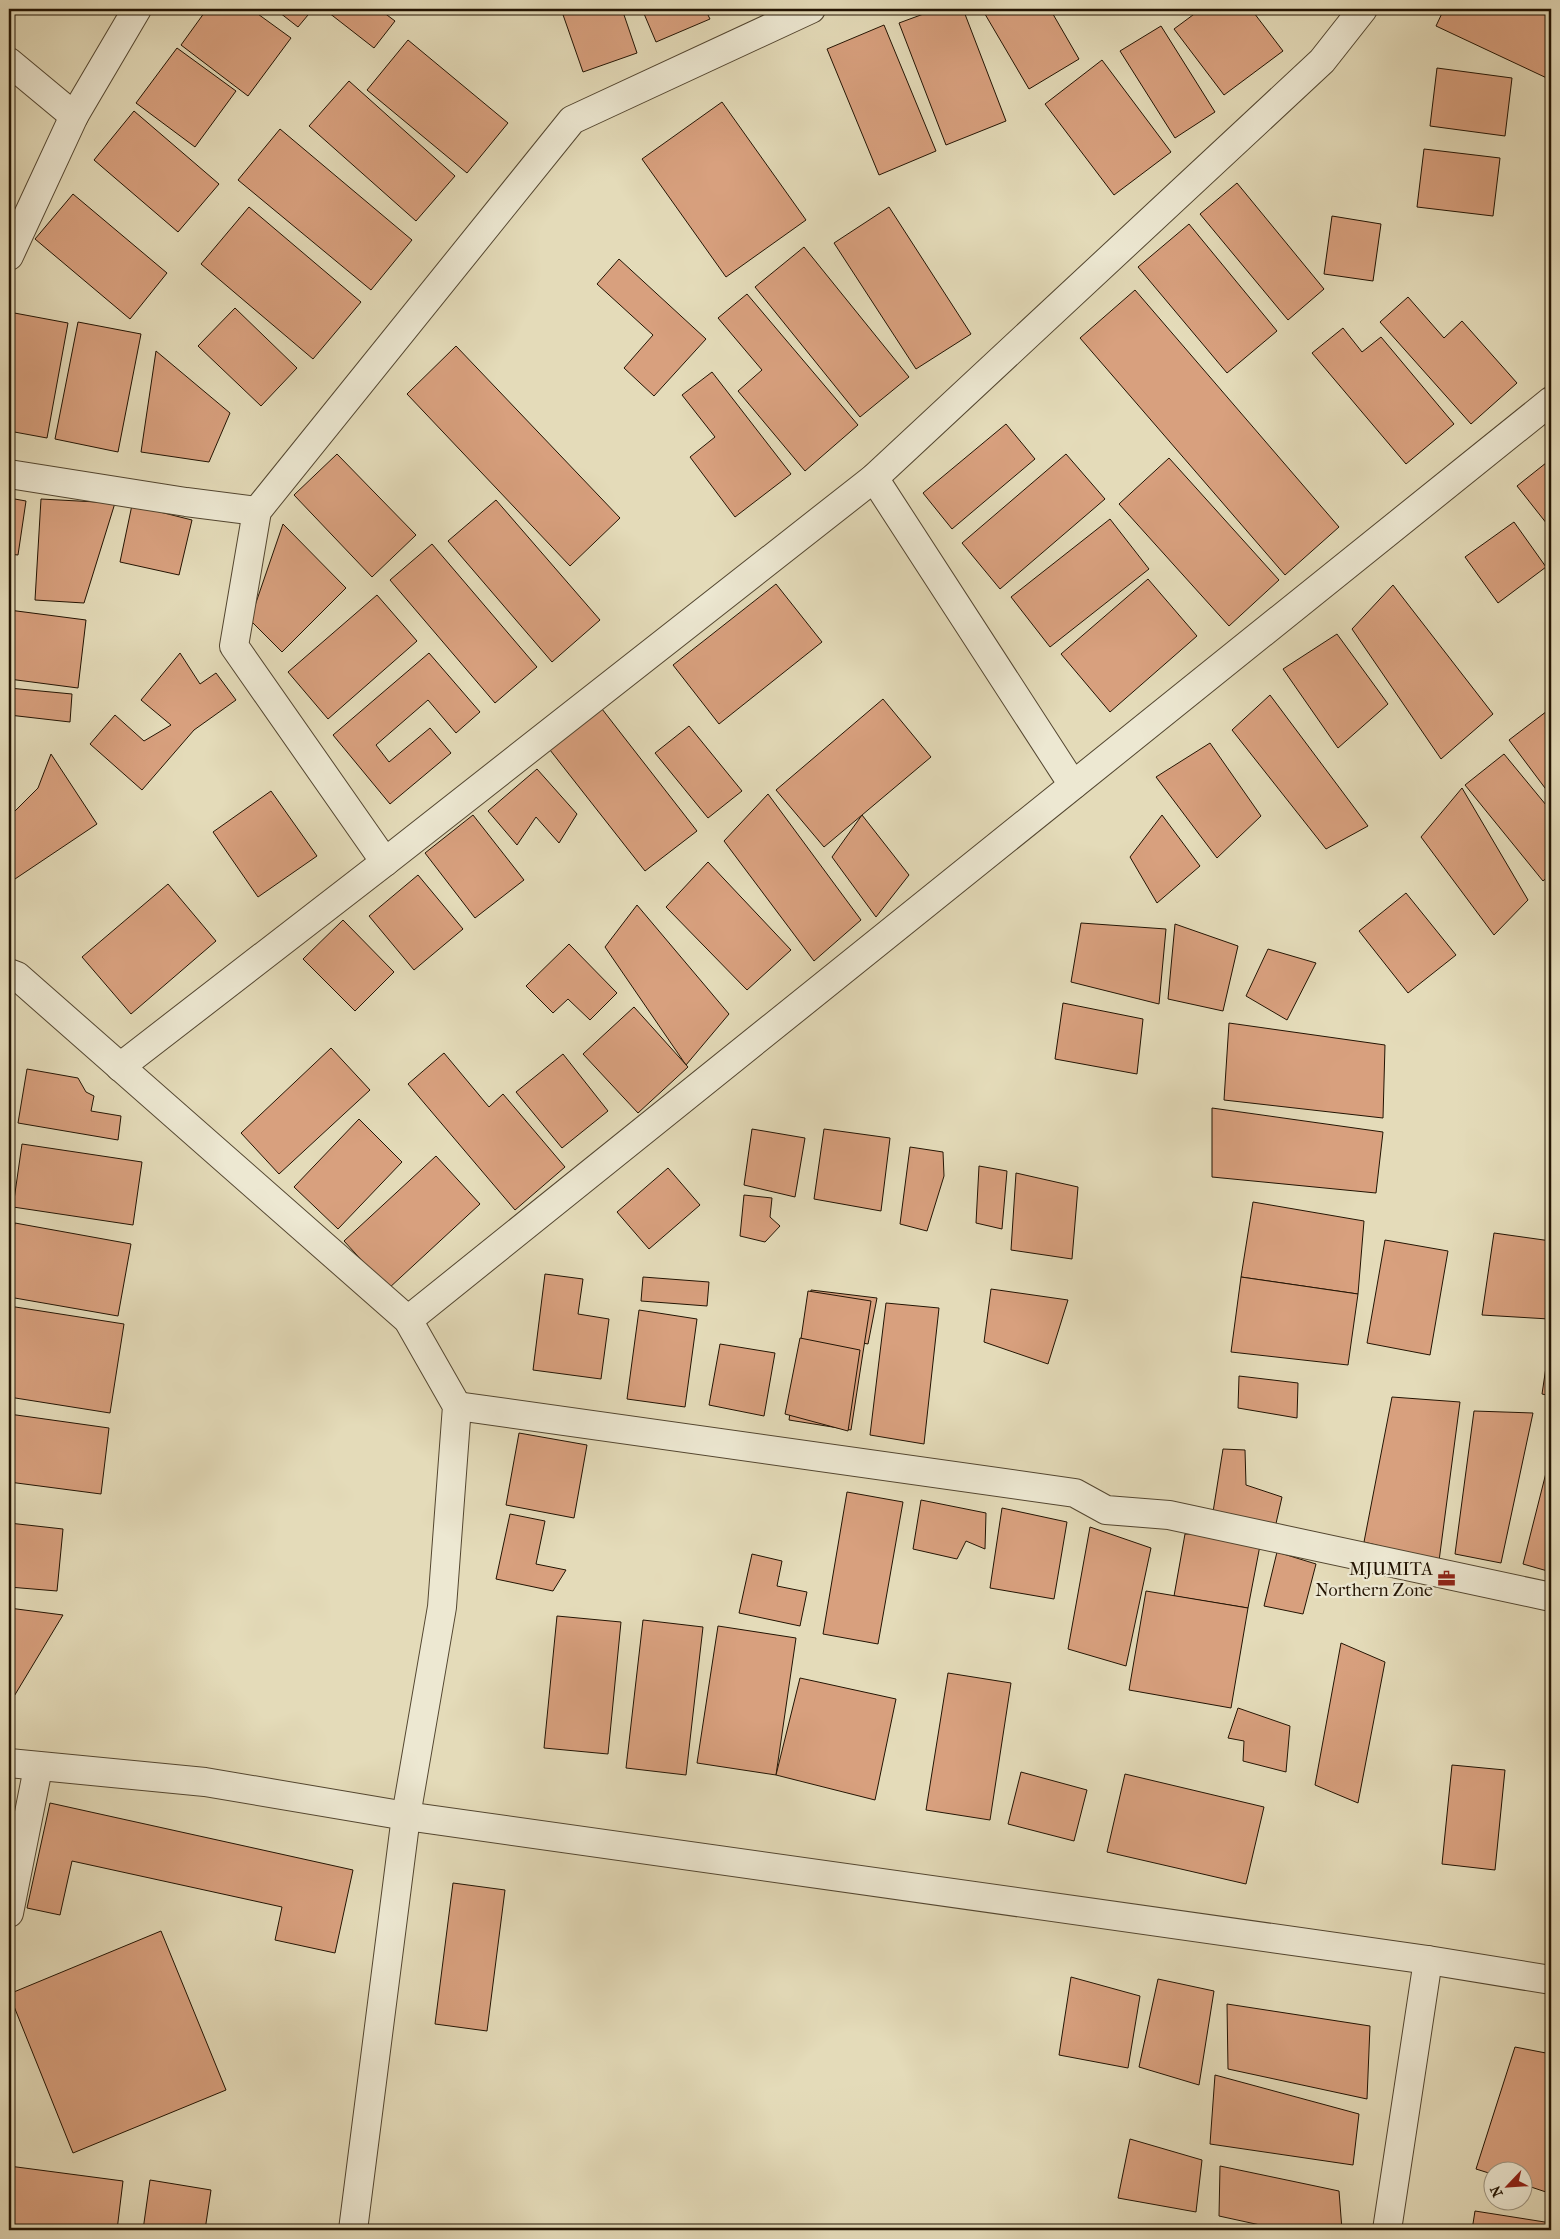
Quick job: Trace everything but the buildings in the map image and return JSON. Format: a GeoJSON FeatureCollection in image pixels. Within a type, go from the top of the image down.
{"type":"FeatureCollection","features":[{"type":"Feature","properties":{"kind":"street"},"geometry":{"type":"LineString","coordinates":[[9,256],[74,116],[137,9]]}},
{"type":"Feature","properties":{"kind":"street"},"geometry":{"type":"LineString","coordinates":[[385,862],[234,646],[257,511],[572,120],[811,9]]}},
{"type":"Feature","properties":{"kind":"street"},"geometry":{"type":"LineString","coordinates":[[120,1067],[385,862],[874,478],[1322,61],[1363,9]]}},
{"type":"Feature","properties":{"kind":"street"},"geometry":{"type":"LineString","coordinates":[[9,62],[74,116]]}},
{"type":"Feature","properties":{"kind":"street"},"geometry":{"type":"LineString","coordinates":[[408,1320],[1551,401]]}},
{"type":"Feature","properties":{"kind":"street"},"geometry":{"type":"LineString","coordinates":[[9,474],[186,502],[257,511]]}},
{"type":"Feature","properties":{"kind":"street"},"geometry":{"type":"LineString","coordinates":[[874,478],[1073,784]]}},
{"type":"Feature","properties":{"kind":"street"},"geometry":{"type":"LineString","coordinates":[[9,973],[17,976],[408,1320],[457,1406],[442,1607],[406,1816],[353,2230]]}},
{"type":"Feature","properties":{"kind":"street"},"geometry":{"type":"LineString","coordinates":[[457,1406],[1075,1494],[1106,1510],[1169,1515],[1551,1597]]}},
{"type":"Feature","properties":{"kind":"street"},"geometry":{"type":"LineString","coordinates":[[9,1763],[38,1768],[205,1782],[406,1816],[1428,1960],[1551,1980]]}},
{"type":"Feature","properties":{"kind":"street"},"geometry":{"type":"LineString","coordinates":[[9,1914],[38,1768]]}},
{"type":"Feature","properties":{"kind":"street"},"geometry":{"type":"LineString","coordinates":[[1387,2230],[1428,1960]]}},
{"type":"Feature","properties":{"kind":"place","name":"MJUMITA Northern Zone"},"geometry":{"type":"Point","coordinates":[1447,1579]}}]}
